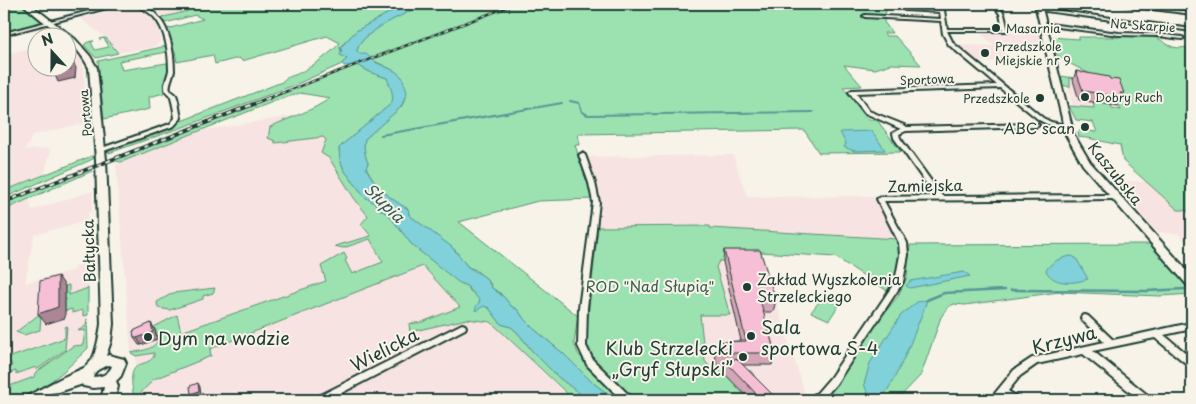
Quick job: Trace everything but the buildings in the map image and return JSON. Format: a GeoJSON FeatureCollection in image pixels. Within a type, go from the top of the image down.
{"type":"FeatureCollection","features":[{"type":"Feature","properties":{"kind":"main road","name":"Portowa"},"geometry":{"type":"LineString","coordinates":[[26,4],[78,44],[91,61],[95,77],[101,155]]}},
{"type":"Feature","properties":{"kind":"main road","name":"Kaszubska"},"geometry":{"type":"LineString","coordinates":[[1039,6],[1072,141],[1086,163],[1192,283]]}},
{"type":"Feature","properties":{"kind":"main road","name":"Bałtycka"},"geometry":{"type":"LineString","coordinates":[[98,372],[100,354],[106,341],[107,311],[101,155]]}},
{"type":"Feature","properties":{"kind":"main road"},"geometry":{"type":"LineString","coordinates":[[98,372],[101,391],[109,400]]}},
{"type":"Feature","properties":{"kind":"street"},"geometry":{"type":"LineString","coordinates":[[4,34],[120,4]]}},
{"type":"Feature","properties":{"kind":"street"},"geometry":{"type":"LineString","coordinates":[[101,155],[172,125],[178,118],[173,95],[168,91],[167,85],[171,78],[172,70],[166,38],[158,19],[136,4]]}},
{"type":"Feature","properties":{"kind":"street","name":"Sportowa"},"geometry":{"type":"LineString","coordinates":[[940,4],[946,38],[951,44],[1041,119],[1049,123],[1068,127]]}},
{"type":"Feature","properties":{"kind":"street"},"geometry":{"type":"LineString","coordinates":[[944,30],[1006,30],[1002,14],[995,4]]}},
{"type":"Feature","properties":{"kind":"street"},"geometry":{"type":"LineString","coordinates":[[1123,4],[1192,12]]}},
{"type":"Feature","properties":{"kind":"street"},"geometry":{"type":"LineString","coordinates":[[1039,6],[1192,30]]}},
{"type":"Feature","properties":{"kind":"street"},"geometry":{"type":"LineString","coordinates":[[904,9],[942,11]]}},
{"type":"Feature","properties":{"kind":"street"},"geometry":{"type":"LineString","coordinates":[[865,16],[943,20]]}},
{"type":"Feature","properties":{"kind":"street","name":"Na Skarpie"},"geometry":{"type":"LineString","coordinates":[[1043,24],[1119,34],[1182,38]]}},
{"type":"Feature","properties":{"kind":"street","name":"Sportowa"},"geometry":{"type":"LineString","coordinates":[[905,129],[868,112],[852,92],[1002,86]]}},
{"type":"Feature","properties":{"kind":"street"},"geometry":{"type":"LineString","coordinates":[[940,199],[897,138],[897,131],[905,129],[1036,125]]}},
{"type":"Feature","properties":{"kind":"street"},"geometry":{"type":"LineString","coordinates":[[582,155],[592,183],[596,202],[583,308],[582,346],[590,362],[628,400]]}},
{"type":"Feature","properties":{"kind":"street","name":"Zamiejska"},"geometry":{"type":"LineString","coordinates":[[813,400],[820,396],[833,381],[899,282],[904,256],[903,242],[880,199],[1115,197]]}},
{"type":"Feature","properties":{"kind":"street"},"geometry":{"type":"LineString","coordinates":[[1085,318],[1110,344]]}},
{"type":"Feature","properties":{"kind":"street","name":"Krzywa"},"geometry":{"type":"LineString","coordinates":[[995,400],[1017,373],[1036,361],[1190,326]]}},
{"type":"Feature","properties":{"kind":"street","name":"Wielicka"},"geometry":{"type":"LineString","coordinates":[[320,400],[462,327]]}},
{"type":"Feature","properties":{"kind":"street"},"geometry":{"type":"LineString","coordinates":[[1156,334],[1192,363]]}},
{"type":"Feature","properties":{"kind":"street"},"geometry":{"type":"LineString","coordinates":[[1085,350],[1147,400]]}},
{"type":"Feature","properties":{"kind":"street"},"geometry":{"type":"LineString","coordinates":[[28,400],[61,382],[98,372]]}},
{"type":"Feature","properties":{"kind":"street"},"geometry":{"type":"LineString","coordinates":[[1002,392],[1014,400]]}},
{"type":"Feature","properties":{"kind":"shaded area"},"geometry":{"type":"Polygon","coordinates":[[[143,4],[177,4],[188,10],[164,17],[143,4]]]}},
{"type":"Feature","properties":{"kind":"shaded area"},"geometry":{"type":"Polygon","coordinates":[[[132,6],[157,21],[161,38],[158,44],[150,48],[117,53],[105,37],[80,18],[132,6]]]}},
{"type":"Feature","properties":{"kind":"shaded area"},"geometry":{"type":"Polygon","coordinates":[[[980,32],[1039,33],[1042,47],[998,46],[1014,62],[974,61],[956,45],[995,46],[980,32]]]}},
{"type":"Feature","properties":{"kind":"shaded area"},"geometry":{"type":"Polygon","coordinates":[[[28,48],[28,78],[78,78],[78,56],[82,60],[89,122],[33,135],[25,150],[50,148],[48,150],[51,150],[44,174],[4,191],[4,52],[6,54],[28,48]]]}},
{"type":"Feature","properties":{"kind":"shaded area"},"geometry":{"type":"Polygon","coordinates":[[[1065,78],[1116,88],[1122,103],[1121,110],[1093,103],[1094,108],[1073,106],[1065,78]]]}},
{"type":"Feature","properties":{"kind":"shaded area"},"geometry":{"type":"Polygon","coordinates":[[[317,112],[332,163],[354,198],[368,215],[399,276],[423,266],[460,307],[422,322],[410,324],[410,331],[467,319],[491,322],[572,400],[134,400],[132,373],[136,366],[136,356],[131,353],[116,164],[198,131],[317,112]]]}},
{"type":"Feature","properties":{"kind":"shaded area"},"geometry":{"type":"Polygon","coordinates":[[[733,155],[747,197],[873,196],[898,239],[710,228],[709,226],[598,227],[599,199],[584,157],[733,155]]]}},
{"type":"Feature","properties":{"kind":"shaded area"},"geometry":{"type":"Polygon","coordinates":[[[1109,180],[1147,182],[1178,210],[1185,210],[1192,214],[1192,248],[1179,234],[1157,232],[1109,180]]]}},
{"type":"Feature","properties":{"kind":"shaded area"},"geometry":{"type":"Polygon","coordinates":[[[93,191],[92,212],[88,213],[88,220],[34,235],[25,283],[74,270],[74,267],[88,262],[88,348],[61,375],[17,400],[4,400],[4,210],[29,199],[32,210],[93,191]]]}},
{"type":"Feature","properties":{"kind":"shaded area"},"geometry":{"type":"Polygon","coordinates":[[[719,260],[763,260],[806,397],[800,400],[771,400],[742,369],[714,372],[705,361],[700,315],[730,314],[716,267],[719,260]]]}},
{"type":"Feature","properties":{"kind":"green space"},"geometry":{"type":"Polygon","coordinates":[[[4,4],[21,4],[44,22],[4,33],[4,4]]]}},
{"type":"Feature","properties":{"kind":"green space"},"geometry":{"type":"Polygon","coordinates":[[[177,4],[405,4],[356,31],[340,47],[342,56],[347,59],[342,64],[297,84],[109,153],[109,149],[282,82],[315,64],[340,43],[327,36],[242,61],[239,58],[215,64],[213,55],[177,62],[175,51],[170,51],[164,31],[203,19],[195,15],[165,23],[162,19],[164,17],[188,11],[177,4]]]}},
{"type":"Feature","properties":{"kind":"green space"},"geometry":{"type":"Polygon","coordinates":[[[420,4],[887,4],[884,22],[892,33],[884,33],[886,36],[895,36],[921,65],[891,64],[875,69],[844,65],[862,86],[843,87],[868,120],[877,120],[901,152],[819,153],[804,130],[578,134],[580,145],[575,145],[593,199],[538,201],[459,222],[578,316],[574,343],[578,354],[624,400],[616,400],[592,382],[565,355],[534,329],[518,310],[492,288],[490,283],[476,270],[468,267],[455,250],[409,215],[408,209],[384,191],[366,167],[368,163],[364,144],[365,139],[401,107],[407,96],[395,71],[357,51],[360,44],[373,31],[416,9],[420,4]]]}},
{"type":"Feature","properties":{"kind":"green space"},"geometry":{"type":"Polygon","coordinates":[[[1119,35],[1147,35],[1173,47],[1192,46],[1192,214],[1185,210],[1178,210],[1123,161],[1120,145],[1079,137],[1078,132],[1080,130],[1097,132],[1093,122],[1076,120],[1069,106],[1094,108],[1093,102],[1111,105],[1112,108],[1121,110],[1118,103],[1122,103],[1116,88],[1070,78],[1070,87],[1062,85],[1060,76],[1090,80],[1092,75],[1065,61],[1055,53],[1050,37],[1079,39],[1079,37],[1119,37],[1119,35]]]}},
{"type":"Feature","properties":{"kind":"green space"},"geometry":{"type":"Polygon","coordinates":[[[104,38],[118,53],[96,58],[84,45],[87,42],[94,41],[91,42],[95,50],[109,47],[104,38]]]}},
{"type":"Feature","properties":{"kind":"green space"},"geometry":{"type":"Polygon","coordinates":[[[167,46],[167,52],[119,61],[122,70],[167,63],[167,76],[163,83],[164,93],[149,97],[150,109],[104,119],[98,61],[167,46]]]}},
{"type":"Feature","properties":{"kind":"green space"},"geometry":{"type":"Polygon","coordinates":[[[357,65],[387,78],[392,90],[393,99],[392,103],[339,148],[344,170],[365,197],[389,215],[412,245],[468,287],[484,306],[489,308],[501,324],[511,327],[517,332],[533,352],[558,377],[588,400],[574,400],[491,322],[467,319],[410,332],[409,324],[422,322],[460,307],[423,266],[210,349],[211,356],[154,379],[134,400],[132,382],[134,369],[151,360],[154,353],[136,356],[131,353],[146,350],[156,344],[158,340],[155,330],[152,328],[177,315],[181,332],[326,281],[321,266],[344,253],[347,259],[345,260],[352,274],[383,262],[370,239],[343,248],[335,246],[371,236],[361,224],[368,216],[354,198],[329,158],[321,153],[326,140],[323,137],[275,143],[275,141],[268,138],[270,127],[309,110],[330,98],[300,93],[275,101],[121,162],[111,160],[357,65]]]}},
{"type":"Feature","properties":{"kind":"green space"},"geometry":{"type":"Polygon","coordinates":[[[94,156],[93,159],[4,198],[4,191],[94,156]]]}},
{"type":"Feature","properties":{"kind":"green space"},"geometry":{"type":"Polygon","coordinates":[[[94,167],[92,171],[4,210],[4,204],[94,167]]]}},
{"type":"Feature","properties":{"kind":"green space","name":"ROD \"Nad Słupią\""},"geometry":{"type":"Polygon","coordinates":[[[710,226],[710,228],[898,239],[897,273],[889,292],[835,257],[761,252],[763,260],[719,261],[716,267],[730,315],[700,315],[705,361],[714,372],[742,369],[751,371],[771,400],[634,400],[592,359],[586,348],[598,227],[710,226]]]}},
{"type":"Feature","properties":{"kind":"green space"},"geometry":{"type":"Polygon","coordinates":[[[1151,244],[1192,289],[1192,294],[1160,296],[1059,292],[965,305],[954,304],[948,307],[941,317],[921,375],[897,400],[823,400],[838,383],[867,335],[898,296],[907,277],[910,245],[1151,244]]]}},
{"type":"Feature","properties":{"kind":"green space"},"geometry":{"type":"Polygon","coordinates":[[[69,285],[69,295],[88,288],[88,315],[83,316],[83,310],[72,313],[72,309],[65,311],[65,286],[69,285]]]}},
{"type":"Feature","properties":{"kind":"green space"},"geometry":{"type":"Polygon","coordinates":[[[215,288],[213,293],[203,296],[203,299],[170,310],[158,308],[157,302],[173,293],[215,288]]]}},
{"type":"Feature","properties":{"kind":"green space"},"geometry":{"type":"Polygon","coordinates":[[[823,297],[839,305],[829,320],[811,312],[823,297]]]}},
{"type":"Feature","properties":{"kind":"green space"},"geometry":{"type":"Polygon","coordinates":[[[41,313],[40,330],[24,335],[16,332],[41,313]]]}},
{"type":"Feature","properties":{"kind":"green space"},"geometry":{"type":"Polygon","coordinates":[[[87,319],[88,348],[80,356],[61,374],[39,389],[16,399],[4,400],[4,388],[34,377],[35,373],[73,346],[83,345],[85,330],[77,331],[86,326],[87,319]]]}},
{"type":"Feature","properties":{"kind":"green space"},"geometry":{"type":"Polygon","coordinates":[[[67,326],[65,350],[36,370],[36,367],[16,374],[16,371],[7,374],[12,364],[5,359],[65,338],[65,327],[67,326]]]}},
{"type":"Feature","properties":{"kind":"water","name":"Słupia"},"geometry":{"type":"Polygon","coordinates":[[[405,4],[420,4],[416,9],[391,20],[373,32],[359,45],[357,51],[360,54],[366,54],[375,62],[395,71],[402,77],[407,92],[401,107],[365,139],[364,144],[368,163],[366,168],[384,192],[408,209],[409,215],[452,247],[468,267],[485,277],[492,288],[518,310],[534,329],[565,355],[592,382],[616,400],[588,400],[558,377],[533,352],[517,332],[511,327],[501,324],[489,308],[484,306],[475,311],[480,301],[468,287],[458,282],[412,245],[389,215],[365,197],[344,170],[339,148],[392,103],[392,96],[387,78],[357,65],[344,66],[342,63],[347,59],[340,55],[342,50],[340,48],[356,31],[405,4]]]}},
{"type":"Feature","properties":{"kind":"water"},"geometry":{"type":"Polygon","coordinates":[[[872,131],[885,150],[854,151],[844,147],[846,144],[840,132],[872,131]]]}},
{"type":"Feature","properties":{"kind":"water"},"geometry":{"type":"Polygon","coordinates":[[[1072,256],[1076,258],[1088,279],[1064,282],[1049,276],[1046,271],[1050,265],[1057,260],[1072,256]]]}},
{"type":"Feature","properties":{"kind":"water"},"geometry":{"type":"Polygon","coordinates":[[[964,272],[970,276],[910,288],[906,286],[910,281],[964,272]]]}},
{"type":"Feature","properties":{"kind":"water"},"geometry":{"type":"Polygon","coordinates":[[[927,300],[907,352],[893,381],[881,398],[870,399],[864,384],[870,363],[901,315],[917,302],[927,300]]]}},
{"type":"Feature","properties":{"kind":"waterway"},"geometry":{"type":"LineString","coordinates":[[570,101],[579,103],[582,112],[588,115],[813,112]]}},
{"type":"Feature","properties":{"kind":"waterway"},"geometry":{"type":"LineString","coordinates":[[381,135],[562,103]]}},
{"type":"Feature","properties":{"kind":"waterway"},"geometry":{"type":"LineString","coordinates":[[1011,290],[1146,291],[1185,289]]}},
{"type":"Feature","properties":{"kind":"waterway"},"geometry":{"type":"LineString","coordinates":[[927,300],[944,293],[1005,290]]}},
{"type":"Feature","properties":{"kind":"railway"},"geometry":{"type":"LineString","coordinates":[[266,99],[515,4]]}},
{"type":"Feature","properties":{"kind":"railway"},"geometry":{"type":"LineString","coordinates":[[4,202],[269,98]]}},
{"type":"Feature","properties":{"kind":"place","name":"Masarnia"},"geometry":{"type":"Point","coordinates":[996,28]}},
{"type":"Feature","properties":{"kind":"place","name":"Przedszkole Miejskie nr 9"},"geometry":{"type":"Point","coordinates":[985,53]}},
{"type":"Feature","properties":{"kind":"place","name":"Dobry Ruch"},"geometry":{"type":"Point","coordinates":[1085,97]}},
{"type":"Feature","properties":{"kind":"place","name":"Przedszkole"},"geometry":{"type":"Point","coordinates":[1040,98]}},
{"type":"Feature","properties":{"kind":"place","name":"ABC scan"},"geometry":{"type":"Point","coordinates":[1085,127]}},
{"type":"Feature","properties":{"kind":"place","name":"Zakład Wyszkolenia Strzeleckiego"},"geometry":{"type":"Point","coordinates":[747,287]}},
{"type":"Feature","properties":{"kind":"place","name":"Sala sportowa S-4"},"geometry":{"type":"Point","coordinates":[751,336]}},
{"type":"Feature","properties":{"kind":"place","name":"Dym na wodzie"},"geometry":{"type":"Point","coordinates":[148,337]}},
{"type":"Feature","properties":{"kind":"place","name":"Klub Strzelecki „Gryf Słupski”"},"geometry":{"type":"Point","coordinates":[743,357]}}]}
